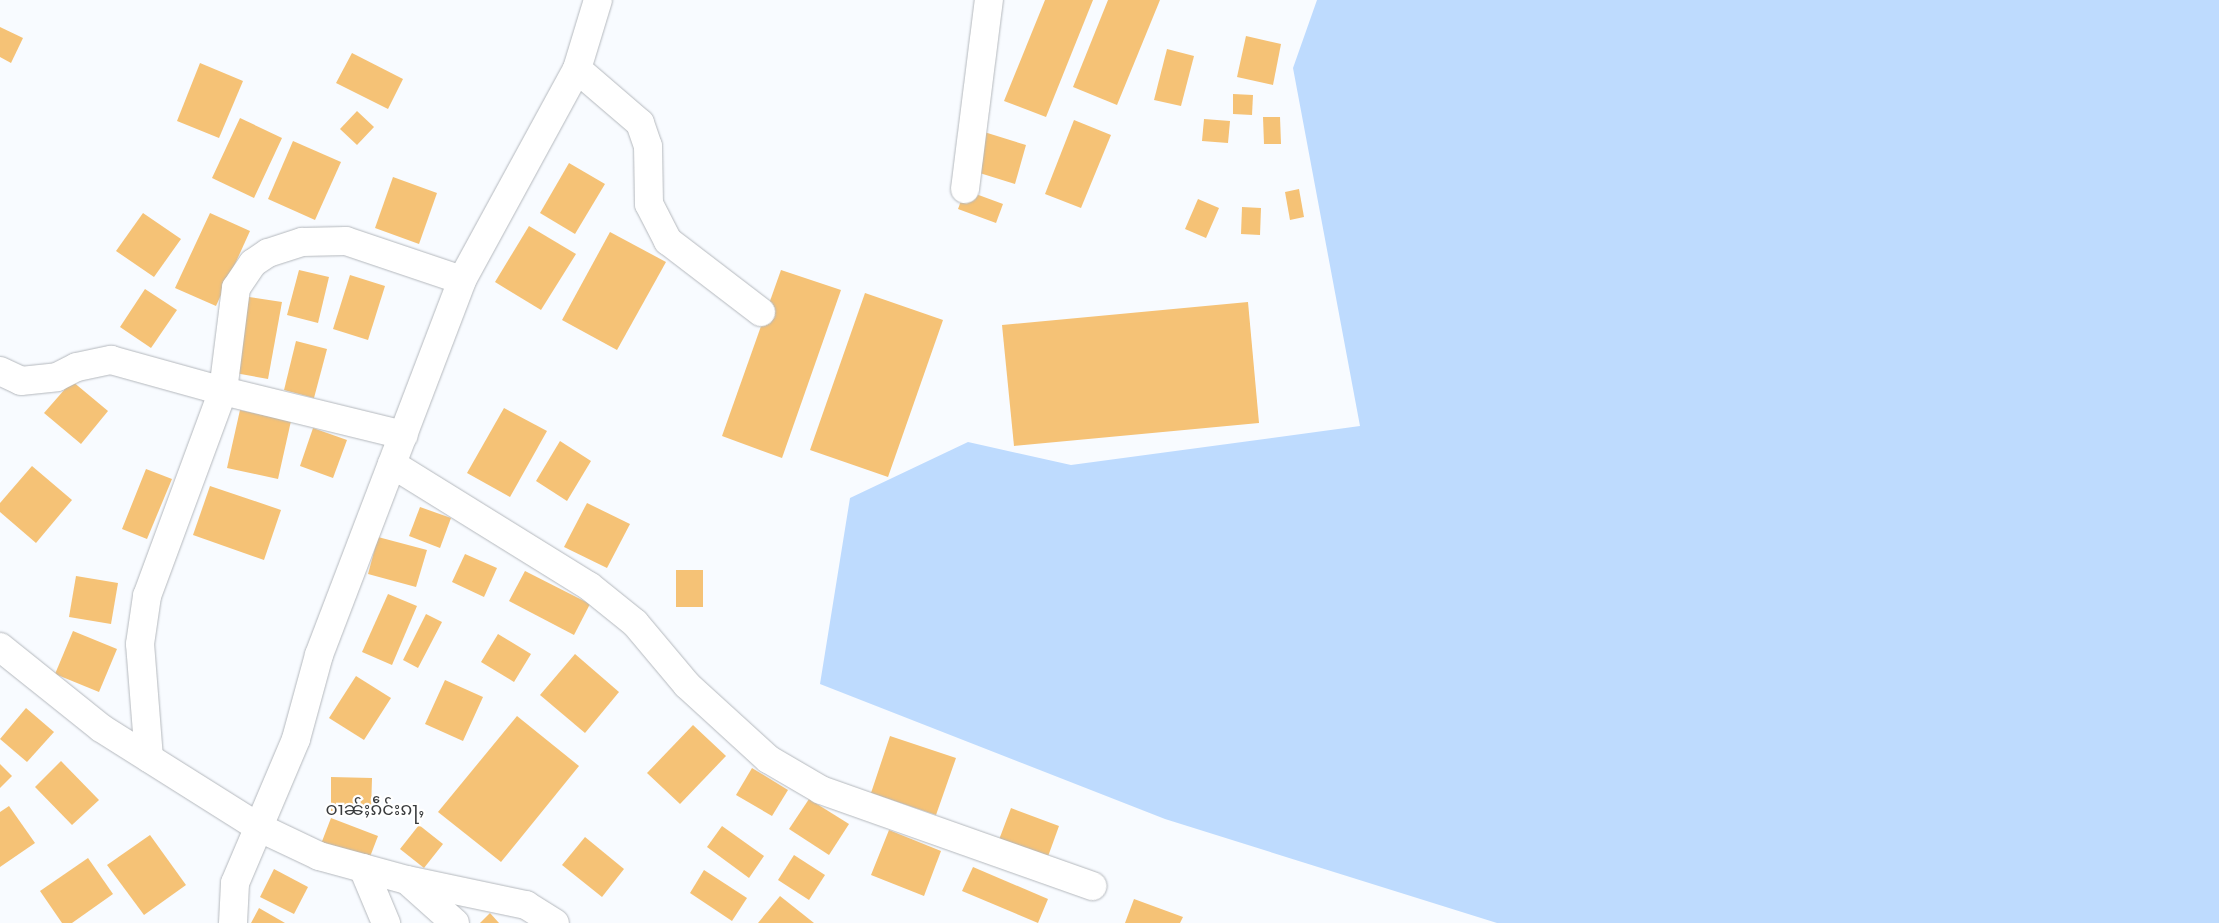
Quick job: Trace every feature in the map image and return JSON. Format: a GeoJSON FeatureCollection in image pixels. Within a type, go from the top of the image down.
{"type":"FeatureCollection","features":[{"type":"Feature","properties":{"kind":"street"},"geometry":{"type":"LineString","coordinates":[[233,923],[234,883],[296,739],[319,655],[462,280],[577,69],[598,0]]}},
{"type":"Feature","properties":{"kind":"street"},"geometry":{"type":"LineString","coordinates":[[965,189],[989,0]]}},
{"type":"Feature","properties":{"kind":"street"},"geometry":{"type":"LineString","coordinates":[[577,69],[640,123],[648,146],[649,204],[668,241],[761,312]]}},
{"type":"Feature","properties":{"kind":"street"},"geometry":{"type":"LineString","coordinates":[[149,758],[140,644],[147,596],[223,391],[236,288],[253,263],[268,253],[302,242],[346,241],[462,280]]}},
{"type":"Feature","properties":{"kind":"street"},"geometry":{"type":"LineString","coordinates":[[0,371],[20,381],[57,376],[77,367],[110,360],[223,391],[404,435]]}},
{"type":"Feature","properties":{"kind":"street"},"geometry":{"type":"LineString","coordinates":[[392,464],[589,586],[635,622],[687,685],[768,759],[822,790],[1092,886]]}},
{"type":"Feature","properties":{"kind":"street"},"geometry":{"type":"LineString","coordinates":[[0,648],[101,728],[258,827],[319,856],[408,880],[526,905],[555,923]]}},
{"type":"Feature","properties":{"kind":"street"},"geometry":{"type":"LineString","coordinates":[[363,868],[386,923]]}},
{"type":"Feature","properties":{"kind":"street"},"geometry":{"type":"LineString","coordinates":[[408,880],[455,923]]}},
{"type":"Feature","properties":{"kind":"shaded area"},"geometry":{"type":"Polygon","coordinates":[[[1317,0],[2219,0],[2219,923],[1497,923],[1165,819],[820,684],[850,498],[968,442],[1071,465],[1360,426],[1293,68],[1317,0]]]}},
{"type":"Feature","properties":{"kind":"building"},"geometry":{"type":"Polygon","coordinates":[[[1045,0],[1093,0],[1046,117],[1004,101],[1045,0]]]}},
{"type":"Feature","properties":{"kind":"building"},"geometry":{"type":"Polygon","coordinates":[[[1108,0],[1160,0],[1117,105],[1073,87],[1108,0]]]}},
{"type":"Feature","properties":{"kind":"building"},"geometry":{"type":"Polygon","coordinates":[[[0,27],[23,38],[11,63],[0,57],[0,27]]]}},
{"type":"Feature","properties":{"kind":"building"},"geometry":{"type":"Polygon","coordinates":[[[1246,36],[1281,44],[1273,85],[1237,77],[1246,36]]]}},
{"type":"Feature","properties":{"kind":"building"},"geometry":{"type":"Polygon","coordinates":[[[1167,49],[1194,56],[1181,106],[1154,100],[1167,49]]]}},
{"type":"Feature","properties":{"kind":"building"},"geometry":{"type":"Polygon","coordinates":[[[352,53],[403,79],[388,109],[336,83],[352,53]]]}},
{"type":"Feature","properties":{"kind":"building"},"geometry":{"type":"Polygon","coordinates":[[[200,63],[243,81],[219,138],[177,121],[200,63]]]}},
{"type":"Feature","properties":{"kind":"building"},"geometry":{"type":"Polygon","coordinates":[[[1233,94],[1253,95],[1252,115],[1233,114],[1233,94]]]}},
{"type":"Feature","properties":{"kind":"building"},"geometry":{"type":"Polygon","coordinates":[[[357,111],[374,127],[357,145],[340,129],[357,111]]]}},
{"type":"Feature","properties":{"kind":"building"},"geometry":{"type":"Polygon","coordinates":[[[1263,117],[1280,117],[1281,144],[1264,144],[1263,117]]]}},
{"type":"Feature","properties":{"kind":"building"},"geometry":{"type":"Polygon","coordinates":[[[240,118],[282,138],[254,198],[212,178],[240,118]]]}},
{"type":"Feature","properties":{"kind":"building"},"geometry":{"type":"Polygon","coordinates":[[[1204,119],[1230,121],[1228,143],[1202,141],[1204,119]]]}},
{"type":"Feature","properties":{"kind":"building"},"geometry":{"type":"Polygon","coordinates":[[[1074,120],[1111,135],[1081,208],[1045,194],[1074,120]]]}},
{"type":"Feature","properties":{"kind":"building"},"geometry":{"type":"Polygon","coordinates":[[[981,131],[1026,145],[1015,184],[970,170],[981,131]]]}},
{"type":"Feature","properties":{"kind":"building"},"geometry":{"type":"Polygon","coordinates":[[[293,141],[341,162],[315,220],[268,199],[293,141]]]}},
{"type":"Feature","properties":{"kind":"building"},"geometry":{"type":"Polygon","coordinates":[[[569,163],[605,184],[575,234],[540,213],[569,163]]]}},
{"type":"Feature","properties":{"kind":"building"},"geometry":{"type":"Polygon","coordinates":[[[393,177],[437,193],[419,244],[375,228],[393,177]]]}},
{"type":"Feature","properties":{"kind":"building"},"geometry":{"type":"Polygon","coordinates":[[[1299,189],[1304,217],[1290,220],[1285,192],[1299,189]]]}},
{"type":"Feature","properties":{"kind":"building"},"geometry":{"type":"Polygon","coordinates":[[[965,190],[1003,204],[996,223],[958,209],[965,190]]]}},
{"type":"Feature","properties":{"kind":"building"},"geometry":{"type":"Polygon","coordinates":[[[1198,199],[1219,208],[1206,238],[1185,229],[1198,199]]]}},
{"type":"Feature","properties":{"kind":"building"},"geometry":{"type":"Polygon","coordinates":[[[1242,207],[1261,208],[1260,235],[1241,234],[1242,207]]]}},
{"type":"Feature","properties":{"kind":"building"},"geometry":{"type":"Polygon","coordinates":[[[143,213],[181,239],[154,277],[116,251],[143,213]]]}},
{"type":"Feature","properties":{"kind":"building"},"geometry":{"type":"Polygon","coordinates":[[[210,213],[250,231],[216,306],[175,288],[210,213]]]}},
{"type":"Feature","properties":{"kind":"building"},"geometry":{"type":"Polygon","coordinates":[[[529,226],[576,254],[541,310],[495,282],[529,226]]]}},
{"type":"Feature","properties":{"kind":"building"},"geometry":{"type":"Polygon","coordinates":[[[610,232],[666,262],[617,350],[562,320],[610,232]]]}},
{"type":"Feature","properties":{"kind":"building"},"geometry":{"type":"Polygon","coordinates":[[[299,270],[329,277],[318,323],[287,315],[299,270]]]}},
{"type":"Feature","properties":{"kind":"building"},"geometry":{"type":"Polygon","coordinates":[[[781,270],[841,290],[782,458],[722,436],[781,270]]]}},
{"type":"Feature","properties":{"kind":"building"},"geometry":{"type":"Polygon","coordinates":[[[350,275],[385,286],[368,340],[333,329],[350,275]]]}},
{"type":"Feature","properties":{"kind":"building"},"geometry":{"type":"Polygon","coordinates":[[[145,289],[177,310],[151,348],[120,327],[145,289]]]}},
{"type":"Feature","properties":{"kind":"building"},"geometry":{"type":"Polygon","coordinates":[[[865,293],[943,320],[888,477],[810,450],[865,293]]]}},
{"type":"Feature","properties":{"kind":"building"},"geometry":{"type":"Polygon","coordinates":[[[249,297],[282,302],[268,379],[235,373],[249,297]]]}},
{"type":"Feature","properties":{"kind":"building"},"geometry":{"type":"Polygon","coordinates":[[[1248,302],[1259,423],[1014,446],[1002,325],[1248,302]]]}},
{"type":"Feature","properties":{"kind":"building"},"geometry":{"type":"Polygon","coordinates":[[[296,341],[327,349],[314,398],[284,390],[296,341]]]}},
{"type":"Feature","properties":{"kind":"building"},"geometry":{"type":"Polygon","coordinates":[[[72,381],[108,411],[81,444],[44,413],[72,381]]]}},
{"type":"Feature","properties":{"kind":"building"},"geometry":{"type":"Polygon","coordinates":[[[504,408],[547,431],[510,497],[467,473],[504,408]]]}},
{"type":"Feature","properties":{"kind":"building"},"geometry":{"type":"Polygon","coordinates":[[[240,410],[291,421],[278,479],[227,468],[240,410]]]}},
{"type":"Feature","properties":{"kind":"building"},"geometry":{"type":"Polygon","coordinates":[[[313,428],[347,440],[333,478],[300,466],[313,428]]]}},
{"type":"Feature","properties":{"kind":"building"},"geometry":{"type":"Polygon","coordinates":[[[560,441],[591,461],[567,501],[536,481],[560,441]]]}},
{"type":"Feature","properties":{"kind":"building"},"geometry":{"type":"Polygon","coordinates":[[[32,466],[72,500],[36,543],[0,512],[0,503],[32,466]]]}},
{"type":"Feature","properties":{"kind":"building"},"geometry":{"type":"Polygon","coordinates":[[[146,469],[172,479],[147,539],[122,529],[146,469]]]}},
{"type":"Feature","properties":{"kind":"building"},"geometry":{"type":"Polygon","coordinates":[[[210,486],[281,510],[264,560],[193,535],[210,486]]]}},
{"type":"Feature","properties":{"kind":"building"},"geometry":{"type":"Polygon","coordinates":[[[587,503],[630,524],[607,568],[564,547],[587,503]]]}},
{"type":"Feature","properties":{"kind":"building"},"geometry":{"type":"Polygon","coordinates":[[[420,507],[451,518],[440,548],[409,536],[420,507]]]}},
{"type":"Feature","properties":{"kind":"building"},"geometry":{"type":"Polygon","coordinates":[[[378,537],[427,550],[416,587],[368,574],[378,537]]]}},
{"type":"Feature","properties":{"kind":"building"},"geometry":{"type":"Polygon","coordinates":[[[465,554],[497,568],[484,597],[452,582],[465,554]]]}},
{"type":"Feature","properties":{"kind":"building"},"geometry":{"type":"Polygon","coordinates":[[[676,570],[703,570],[703,607],[676,607],[676,570]]]}},
{"type":"Feature","properties":{"kind":"building"},"geometry":{"type":"Polygon","coordinates":[[[525,571],[590,604],[574,635],[509,601],[525,571]]]}},
{"type":"Feature","properties":{"kind":"building"},"geometry":{"type":"Polygon","coordinates":[[[76,576],[118,583],[111,624],[69,617],[76,576]]]}},
{"type":"Feature","properties":{"kind":"building"},"geometry":{"type":"Polygon","coordinates":[[[388,594],[417,606],[392,665],[362,652],[388,594]]]}},
{"type":"Feature","properties":{"kind":"building"},"geometry":{"type":"Polygon","coordinates":[[[426,614],[442,622],[418,668],[403,660],[426,614]]]}},
{"type":"Feature","properties":{"kind":"building"},"geometry":{"type":"Polygon","coordinates":[[[73,631],[117,649],[99,692],[55,674],[73,631]]]}},
{"type":"Feature","properties":{"kind":"building"},"geometry":{"type":"Polygon","coordinates":[[[498,634],[531,654],[514,682],[481,662],[498,634]]]}},
{"type":"Feature","properties":{"kind":"building"},"geometry":{"type":"Polygon","coordinates":[[[575,654],[619,692],[585,733],[540,695],[575,654]]]}},
{"type":"Feature","properties":{"kind":"building"},"geometry":{"type":"Polygon","coordinates":[[[356,676],[391,698],[364,740],[329,718],[356,676]]]}},
{"type":"Feature","properties":{"kind":"building"},"geometry":{"type":"Polygon","coordinates":[[[445,680],[483,697],[463,741],[425,724],[445,680]]]}},
{"type":"Feature","properties":{"kind":"building"},"geometry":{"type":"Polygon","coordinates":[[[26,708],[54,732],[27,762],[0,739],[26,708]]]}},
{"type":"Feature","properties":{"kind":"building"},"geometry":{"type":"Polygon","coordinates":[[[517,716],[579,766],[501,862],[438,812],[517,716]]]}},
{"type":"Feature","properties":{"kind":"building"},"geometry":{"type":"Polygon","coordinates":[[[693,725],[726,756],[680,804],[647,773],[693,725]]]}},
{"type":"Feature","properties":{"kind":"building"},"geometry":{"type":"Polygon","coordinates":[[[890,736],[956,758],[936,815],[871,793],[890,736]]]}},
{"type":"Feature","properties":{"kind":"building"},"geometry":{"type":"Polygon","coordinates":[[[61,761],[99,800],[72,825],[35,787],[61,761]]]}},
{"type":"Feature","properties":{"kind":"building"},"geometry":{"type":"Polygon","coordinates":[[[0,764],[12,776],[0,788],[0,764]]]}},
{"type":"Feature","properties":{"kind":"building"},"geometry":{"type":"Polygon","coordinates":[[[752,768],[788,790],[772,816],[736,795],[752,768]]]}},
{"type":"Feature","properties":{"kind":"building"},"geometry":{"type":"Polygon","coordinates":[[[331,777],[372,778],[371,812],[331,811],[331,777]]]}},
{"type":"Feature","properties":{"kind":"building"},"geometry":{"type":"Polygon","coordinates":[[[809,799],[849,824],[829,855],[789,829],[809,799]]]}},
{"type":"Feature","properties":{"kind":"building"},"geometry":{"type":"Polygon","coordinates":[[[9,806],[35,843],[0,867],[0,812],[9,806]]]}},
{"type":"Feature","properties":{"kind":"building"},"geometry":{"type":"Polygon","coordinates":[[[1011,808],[1059,826],[1046,862],[997,845],[1011,808]]]}},
{"type":"Feature","properties":{"kind":"building"},"geometry":{"type":"Polygon","coordinates":[[[331,818],[378,836],[368,862],[321,844],[331,818]]]}},
{"type":"Feature","properties":{"kind":"building"},"geometry":{"type":"Polygon","coordinates":[[[419,825],[443,844],[424,868],[400,849],[419,825]]]}},
{"type":"Feature","properties":{"kind":"building"},"geometry":{"type":"Polygon","coordinates":[[[722,826],[764,856],[749,878],[707,847],[722,826]]]}},
{"type":"Feature","properties":{"kind":"building"},"geometry":{"type":"Polygon","coordinates":[[[889,830],[941,851],[924,896],[871,875],[889,830]]]}},
{"type":"Feature","properties":{"kind":"building"},"geometry":{"type":"Polygon","coordinates":[[[150,835],[186,885],[144,915],[107,865],[150,835]]]}},
{"type":"Feature","properties":{"kind":"building"},"geometry":{"type":"Polygon","coordinates":[[[585,837],[624,869],[602,897],[562,865],[585,837]]]}},
{"type":"Feature","properties":{"kind":"building"},"geometry":{"type":"Polygon","coordinates":[[[794,855],[825,875],[809,900],[778,880],[794,855]]]}},
{"type":"Feature","properties":{"kind":"building"},"geometry":{"type":"Polygon","coordinates":[[[88,858],[113,894],[72,923],[62,923],[40,891],[88,858]]]}},
{"type":"Feature","properties":{"kind":"building"},"geometry":{"type":"Polygon","coordinates":[[[973,867],[1048,899],[1038,923],[962,891],[973,867]]]}},
{"type":"Feature","properties":{"kind":"building"},"geometry":{"type":"Polygon","coordinates":[[[274,869],[308,887],[294,914],[260,897],[274,869]]]}},
{"type":"Feature","properties":{"kind":"building"},"geometry":{"type":"Polygon","coordinates":[[[704,870],[747,898],[732,921],[690,893],[704,870]]]}},
{"type":"Feature","properties":{"kind":"building"},"geometry":{"type":"Polygon","coordinates":[[[780,896],[814,923],[758,923],[780,896]]]}},
{"type":"Feature","properties":{"kind":"building"},"geometry":{"type":"Polygon","coordinates":[[[1134,899],[1183,917],[1180,923],[1125,923],[1134,899]]]}},
{"type":"Feature","properties":{"kind":"building"},"geometry":{"type":"Polygon","coordinates":[[[259,908],[285,923],[251,923],[259,908]]]}},
{"type":"Feature","properties":{"kind":"building"},"geometry":{"type":"Polygon","coordinates":[[[490,913],[499,923],[480,923],[490,913]]]}},
{"type":"Feature","properties":{"kind":"district","name":"ဝၢၼ်ႈၵဵင်းၵႃႇ"},"geometry":{"type":"Point","coordinates":[375,809]}}]}
